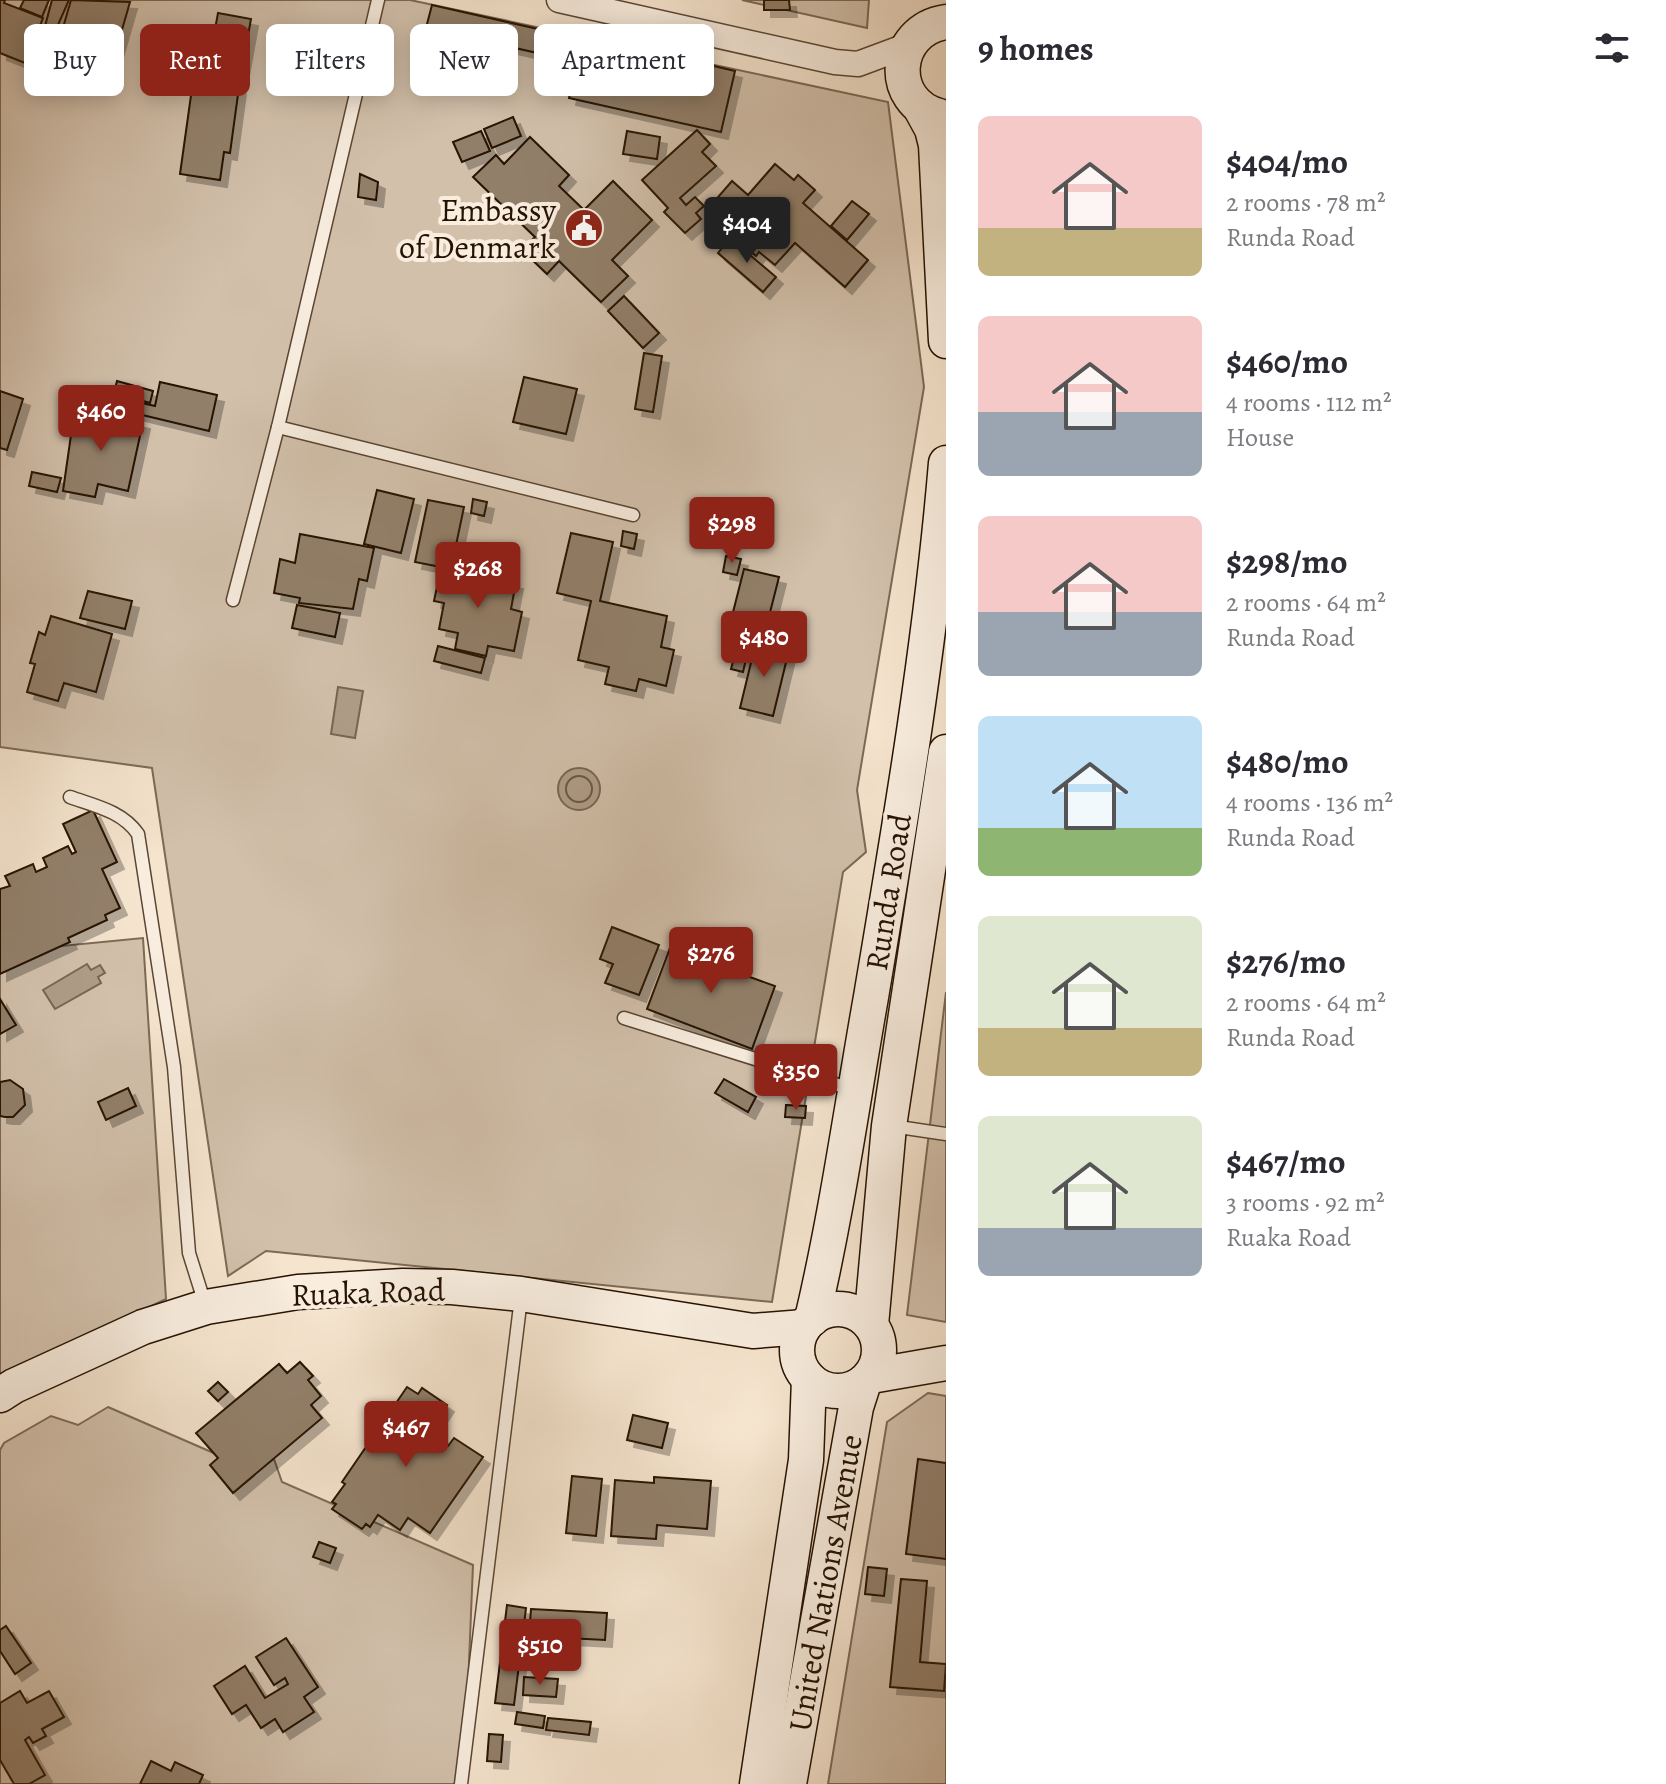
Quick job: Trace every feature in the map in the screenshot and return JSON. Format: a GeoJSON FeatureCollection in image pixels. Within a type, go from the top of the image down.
{"type":"FeatureCollection","features":[{"type":"Feature","properties":{"kind":"street"},"geometry":{"type":"LineString","coordinates":[[559,0],[835,62],[858,64],[923,102]]}},
{"type":"Feature","properties":{"kind":"street"},"geometry":{"type":"LineString","coordinates":[[919,0],[924,34]]}},
{"type":"Feature","properties":{"kind":"street"},"geometry":{"type":"LineString","coordinates":[[858,64],[924,34]]}},
{"type":"Feature","properties":{"kind":"street"},"geometry":{"type":"LineString","coordinates":[[924,34],[903,58],[923,102],[936,145],[946,341]]}},
{"type":"Feature","properties":{"kind":"street","name":"Runda Road"},"geometry":{"type":"LineString","coordinates":[[808,1323],[855,1090],[896,848],[926,647],[946,463]]}},
{"type":"Feature","properties":{"kind":"street","name":"Runda Road"},"geometry":{"type":"LineString","coordinates":[[873,1329],[889,1126],[946,752]]}},
{"type":"Feature","properties":{"kind":"street","name":"Ruaka Road"},"geometry":{"type":"LineString","coordinates":[[0,1395],[143,1327],[206,1307],[298,1292],[403,1286],[452,1287],[521,1294],[753,1331],[808,1323]]}},
{"type":"Feature","properties":{"kind":"street"},"geometry":{"type":"LineString","coordinates":[[868,1379],[879,1358],[880,1345],[873,1329],[859,1314],[847,1310],[822,1311],[808,1323],[798,1338],[797,1351],[804,1371],[829,1391],[847,1391],[868,1379],[946,1363]]}},
{"type":"Feature","properties":{"kind":"street"},"geometry":{"type":"LineString","coordinates":[[873,1329],[946,1356]]}},
{"type":"Feature","properties":{"kind":"street","name":"Ruaka Road"},"geometry":{"type":"LineString","coordinates":[[753,1331],[804,1371]]}},
{"type":"Feature","properties":{"kind":"street","name":"United Nations Avenue"},"geometry":{"type":"LineString","coordinates":[[757,1784],[806,1460],[804,1371]]}},
{"type":"Feature","properties":{"kind":"street","name":"United Nations Avenue"},"geometry":{"type":"LineString","coordinates":[[789,1784],[856,1407],[868,1379]]}},
{"type":"Feature","properties":{"kind":"lane"},"geometry":{"type":"LineString","coordinates":[[233,600],[278,427],[378,0]]}},
{"type":"Feature","properties":{"kind":"lane"},"geometry":{"type":"LineString","coordinates":[[278,427],[633,515]]}},
{"type":"Feature","properties":{"kind":"lane"},"geometry":{"type":"LineString","coordinates":[[70,797],[120,815],[131,823],[138,834],[174,1067],[189,1253],[206,1307]]}},
{"type":"Feature","properties":{"kind":"lane"},"geometry":{"type":"LineString","coordinates":[[624,1018],[855,1090]]}},
{"type":"Feature","properties":{"kind":"lane"},"geometry":{"type":"LineString","coordinates":[[889,1126],[946,1134]]}},
{"type":"Feature","properties":{"kind":"lane"},"geometry":{"type":"LineString","coordinates":[[461,1784],[521,1294]]}},
{"type":"Feature","properties":{"kind":"shaded area"},"geometry":{"type":"Polygon","coordinates":[[[0,0],[410,0],[534,26],[534,96],[714,96],[714,65],[888,102],[924,387],[857,790],[866,852],[843,872],[772,1302],[266,1251],[228,1276],[152,768],[0,747],[0,0]]]}},
{"type":"Feature","properties":{"kind":"shaded area"},"geometry":{"type":"Polygon","coordinates":[[[742,0],[869,0],[867,28],[742,0]]]}},
{"type":"Feature","properties":{"kind":"shaded area"},"geometry":{"type":"Polygon","coordinates":[[[143,938],[166,1299],[0,1379],[0,952],[143,938]]]}},
{"type":"Feature","properties":{"kind":"shaded area"},"geometry":{"type":"Polygon","coordinates":[[[946,992],[946,1322],[907,1315],[946,992]]]}},
{"type":"Feature","properties":{"kind":"shaded area"},"geometry":{"type":"Polygon","coordinates":[[[928,1393],[946,1396],[946,1784],[828,1784],[887,1422],[928,1393]]]}},
{"type":"Feature","properties":{"kind":"shaded area"},"geometry":{"type":"Polygon","coordinates":[[[108,1407],[255,1471],[274,1459],[282,1482],[473,1565],[464,1784],[0,1784],[0,1450],[4,1443],[51,1416],[78,1425],[108,1407]]]}},
{"type":"Feature","properties":{"kind":"water"},"geometry":{"type":"Polygon","coordinates":[[[338,687],[363,691],[355,738],[331,734],[338,687]]]}},
{"type":"Feature","properties":{"kind":"water"},"geometry":{"type":"Polygon","coordinates":[[[579,768],[594,774],[600,789],[594,804],[579,810],[564,804],[558,789],[564,774],[579,768]]]}},
{"type":"Feature","properties":{"kind":"water"},"geometry":{"type":"Polygon","coordinates":[[[87,964],[91,970],[100,965],[105,973],[98,977],[101,983],[55,1009],[43,990],[87,964]]]}},
{"type":"Feature","properties":{"kind":"building"},"geometry":{"type":"Polygon","coordinates":[[[0,0],[43,18],[41,24],[24,24],[24,63],[0,53],[0,0]]]}},
{"type":"Feature","properties":{"kind":"building"},"geometry":{"type":"Polygon","coordinates":[[[24,0],[49,0],[42,17],[20,8],[24,0]]]}},
{"type":"Feature","properties":{"kind":"building"},"geometry":{"type":"Polygon","coordinates":[[[52,0],[69,0],[58,24],[46,24],[52,0]]]}},
{"type":"Feature","properties":{"kind":"building"},"geometry":{"type":"Polygon","coordinates":[[[71,0],[130,2],[124,24],[64,24],[71,0]]]}},
{"type":"Feature","properties":{"kind":"building"},"geometry":{"type":"Polygon","coordinates":[[[764,0],[789,0],[790,10],[764,10],[764,0]]]}},
{"type":"Feature","properties":{"kind":"building"},"geometry":{"type":"Polygon","coordinates":[[[432,5],[516,24],[427,24],[432,5]]]}},
{"type":"Feature","properties":{"kind":"building"},"geometry":{"type":"Polygon","coordinates":[[[218,13],[251,19],[250,24],[216,24],[218,13]]]}},
{"type":"Feature","properties":{"kind":"building"},"geometry":{"type":"Polygon","coordinates":[[[518,24],[534,28],[534,52],[518,49],[518,24]]]}},
{"type":"Feature","properties":{"kind":"building"},"geometry":{"type":"Polygon","coordinates":[[[714,66],[735,71],[721,132],[569,98],[714,96],[714,66]]]}},
{"type":"Feature","properties":{"kind":"building"},"geometry":{"type":"Polygon","coordinates":[[[191,96],[238,96],[230,153],[224,152],[220,180],[180,174],[191,96]]]}},
{"type":"Feature","properties":{"kind":"building"},"geometry":{"type":"Polygon","coordinates":[[[513,117],[521,136],[492,148],[484,129],[513,117]]]}},
{"type":"Feature","properties":{"kind":"building"},"geometry":{"type":"Polygon","coordinates":[[[697,130],[710,144],[702,152],[716,166],[680,198],[686,205],[695,197],[704,206],[696,213],[701,219],[685,233],[664,212],[668,208],[642,180],[697,130]]]}},
{"type":"Feature","properties":{"kind":"building"},"geometry":{"type":"Polygon","coordinates":[[[481,131],[490,151],[462,162],[453,142],[481,131]]]}},
{"type":"Feature","properties":{"kind":"building"},"geometry":{"type":"Polygon","coordinates":[[[627,131],[660,137],[657,159],[623,154],[627,131]]]}},
{"type":"Feature","properties":{"kind":"building","name":"Embassy of Denmark"},"geometry":{"type":"Polygon","coordinates":[[[530,137],[569,175],[559,186],[584,210],[613,181],[652,220],[612,260],[628,276],[601,302],[559,261],[547,274],[522,250],[535,237],[473,177],[496,155],[504,164],[530,137]]]}},
{"type":"Feature","properties":{"kind":"building"},"geometry":{"type":"Polygon","coordinates":[[[775,164],[794,180],[798,175],[815,190],[803,203],[868,260],[845,287],[795,243],[775,265],[759,252],[756,256],[732,235],[736,231],[723,220],[727,216],[712,204],[732,181],[748,195],[775,164]]]}},
{"type":"Feature","properties":{"kind":"building"},"geometry":{"type":"Polygon","coordinates":[[[360,174],[378,182],[376,200],[358,197],[360,174]]]}},
{"type":"Feature","properties":{"kind":"building"},"geometry":{"type":"Polygon","coordinates":[[[852,201],[869,214],[847,240],[831,226],[852,201]]]}},
{"type":"Feature","properties":{"kind":"building"},"geometry":{"type":"Polygon","coordinates":[[[730,238],[776,277],[763,292],[718,253],[730,238]]]}},
{"type":"Feature","properties":{"kind":"building"},"geometry":{"type":"Polygon","coordinates":[[[624,296],[659,333],[643,348],[608,311],[624,296]]]}},
{"type":"Feature","properties":{"kind":"building"},"geometry":{"type":"Polygon","coordinates":[[[644,353],[662,356],[653,412],[635,409],[644,353]]]}},
{"type":"Feature","properties":{"kind":"building"},"geometry":{"type":"Polygon","coordinates":[[[524,377],[577,389],[566,434],[513,422],[524,377]]]}},
{"type":"Feature","properties":{"kind":"building"},"geometry":{"type":"Polygon","coordinates":[[[117,381],[153,391],[150,403],[114,393],[117,381]]]}},
{"type":"Feature","properties":{"kind":"building"},"geometry":{"type":"Polygon","coordinates":[[[160,382],[217,395],[209,431],[109,407],[111,396],[155,406],[160,382]]]}},
{"type":"Feature","properties":{"kind":"building"},"geometry":{"type":"Polygon","coordinates":[[[0,391],[23,399],[7,450],[0,448],[0,391]]]}},
{"type":"Feature","properties":{"kind":"building"},"geometry":{"type":"Polygon","coordinates":[[[80,409],[143,422],[128,491],[98,484],[95,497],[63,491],[72,428],[76,429],[80,409]]]}},
{"type":"Feature","properties":{"kind":"building"},"geometry":{"type":"Polygon","coordinates":[[[32,472],[61,478],[57,492],[29,486],[32,472]]]}},
{"type":"Feature","properties":{"kind":"building"},"geometry":{"type":"Polygon","coordinates":[[[377,490],[414,499],[401,553],[364,544],[377,490]]]}},
{"type":"Feature","properties":{"kind":"building"},"geometry":{"type":"Polygon","coordinates":[[[473,499],[487,502],[484,516],[471,513],[473,499]]]}},
{"type":"Feature","properties":{"kind":"building"},"geometry":{"type":"Polygon","coordinates":[[[428,500],[464,507],[451,569],[415,562],[428,500]]]}},
{"type":"Feature","properties":{"kind":"building"},"geometry":{"type":"Polygon","coordinates":[[[623,531],[637,534],[634,549],[621,546],[623,531]]]}},
{"type":"Feature","properties":{"kind":"building"},"geometry":{"type":"Polygon","coordinates":[[[571,533],[613,542],[600,601],[667,616],[661,647],[674,650],[666,686],[639,679],[636,691],[605,684],[609,667],[578,660],[591,601],[557,593],[571,533]]]}},
{"type":"Feature","properties":{"kind":"building"},"geometry":{"type":"Polygon","coordinates":[[[300,534],[374,548],[367,581],[359,579],[353,609],[299,603],[300,598],[274,593],[280,559],[295,563],[300,534]]]}},
{"type":"Feature","properties":{"kind":"building"},"geometry":{"type":"Polygon","coordinates":[[[726,556],[741,559],[737,575],[723,572],[726,556]]]}},
{"type":"Feature","properties":{"kind":"building"},"geometry":{"type":"Polygon","coordinates":[[[472,567],[492,571],[491,577],[516,582],[511,609],[522,612],[514,651],[488,646],[486,656],[455,649],[458,633],[439,629],[444,603],[434,601],[441,568],[471,574],[472,567]]]}},
{"type":"Feature","properties":{"kind":"building"},"geometry":{"type":"Polygon","coordinates":[[[744,569],[779,577],[764,636],[752,633],[743,672],[731,669],[742,627],[730,624],[744,569]]]}},
{"type":"Feature","properties":{"kind":"building"},"geometry":{"type":"Polygon","coordinates":[[[88,591],[132,601],[125,629],[80,618],[88,591]]]}},
{"type":"Feature","properties":{"kind":"building"},"geometry":{"type":"Polygon","coordinates":[[[297,605],[340,613],[335,637],[292,628],[297,605]]]}},
{"type":"Feature","properties":{"kind":"building"},"geometry":{"type":"Polygon","coordinates":[[[51,616],[112,634],[96,692],[64,683],[58,701],[27,692],[35,664],[30,663],[39,632],[45,635],[51,616]]]}},
{"type":"Feature","properties":{"kind":"building"},"geometry":{"type":"Polygon","coordinates":[[[756,642],[789,650],[773,716],[740,708],[756,642]]]}},
{"type":"Feature","properties":{"kind":"building"},"geometry":{"type":"Polygon","coordinates":[[[438,646],[485,658],[481,673],[434,661],[438,646]]]}},
{"type":"Feature","properties":{"kind":"building"},"geometry":{"type":"Polygon","coordinates":[[[93,810],[117,862],[102,869],[120,908],[105,915],[107,920],[68,938],[70,942],[0,974],[0,889],[10,886],[5,876],[33,864],[36,872],[47,867],[43,858],[68,846],[72,854],[76,852],[63,824],[93,810]]]}},
{"type":"Feature","properties":{"kind":"building"},"geometry":{"type":"Polygon","coordinates":[[[612,927],[659,945],[639,995],[605,983],[613,964],[600,959],[612,927]]]}},
{"type":"Feature","properties":{"kind":"building"},"geometry":{"type":"Polygon","coordinates":[[[673,940],[736,963],[733,971],[775,986],[752,1049],[647,1009],[673,940]]]}},
{"type":"Feature","properties":{"kind":"building"},"geometry":{"type":"Polygon","coordinates":[[[0,999],[16,1025],[0,1034],[0,999]]]}},
{"type":"Feature","properties":{"kind":"building"},"geometry":{"type":"Polygon","coordinates":[[[801,1048],[813,1049],[811,1067],[799,1066],[801,1048]]]}},
{"type":"Feature","properties":{"kind":"building"},"geometry":{"type":"Polygon","coordinates":[[[724,1079],[756,1097],[748,1112],[715,1093],[724,1079]]]}},
{"type":"Feature","properties":{"kind":"building"},"geometry":{"type":"Polygon","coordinates":[[[10,1080],[23,1089],[25,1105],[13,1117],[0,1116],[0,1082],[10,1080]]]}},
{"type":"Feature","properties":{"kind":"building"},"geometry":{"type":"Polygon","coordinates":[[[128,1088],[136,1106],[106,1120],[98,1102],[128,1088]]]}},
{"type":"Feature","properties":{"kind":"building"},"geometry":{"type":"Polygon","coordinates":[[[786,1105],[806,1106],[805,1118],[785,1117],[786,1105]]]}},
{"type":"Feature","properties":{"kind":"building"},"geometry":{"type":"Polygon","coordinates":[[[300,1362],[313,1376],[308,1380],[321,1396],[311,1405],[322,1418],[233,1493],[210,1465],[218,1458],[196,1433],[279,1364],[287,1373],[300,1362]]]}},
{"type":"Feature","properties":{"kind":"building"},"geometry":{"type":"Polygon","coordinates":[[[218,1382],[228,1392],[218,1401],[208,1391],[218,1382]]]}},
{"type":"Feature","properties":{"kind":"building"},"geometry":{"type":"Polygon","coordinates":[[[407,1387],[418,1394],[422,1388],[447,1405],[428,1433],[448,1446],[454,1438],[483,1457],[430,1533],[408,1518],[400,1530],[378,1515],[370,1527],[366,1524],[362,1529],[332,1509],[336,1504],[332,1502],[345,1484],[342,1482],[407,1387]]]}},
{"type":"Feature","properties":{"kind":"building"},"geometry":{"type":"Polygon","coordinates":[[[633,1415],[668,1423],[662,1448],[627,1440],[633,1415]]]}},
{"type":"Feature","properties":{"kind":"building"},"geometry":{"type":"Polygon","coordinates":[[[918,1459],[946,1463],[946,1559],[906,1554],[918,1459]]]}},
{"type":"Feature","properties":{"kind":"building"},"geometry":{"type":"Polygon","coordinates":[[[572,1476],[602,1479],[596,1536],[566,1533],[572,1476]]]}},
{"type":"Feature","properties":{"kind":"building"},"geometry":{"type":"Polygon","coordinates":[[[654,1477],[711,1481],[707,1529],[657,1525],[656,1539],[611,1536],[615,1480],[654,1483],[654,1477]]]}},
{"type":"Feature","properties":{"kind":"building"},"geometry":{"type":"Polygon","coordinates":[[[319,1542],[336,1548],[330,1563],[313,1557],[319,1542]]]}},
{"type":"Feature","properties":{"kind":"building"},"geometry":{"type":"Polygon","coordinates":[[[868,1567],[887,1569],[884,1596],[865,1594],[868,1567]]]}},
{"type":"Feature","properties":{"kind":"building"},"geometry":{"type":"Polygon","coordinates":[[[901,1579],[927,1581],[920,1662],[946,1664],[944,1691],[890,1687],[901,1579]]]}},
{"type":"Feature","properties":{"kind":"building"},"geometry":{"type":"Polygon","coordinates":[[[507,1605],[526,1608],[514,1705],[495,1703],[507,1605]]]}},
{"type":"Feature","properties":{"kind":"building"},"geometry":{"type":"Polygon","coordinates":[[[531,1609],[607,1613],[605,1640],[529,1636],[531,1609]]]}},
{"type":"Feature","properties":{"kind":"building"},"geometry":{"type":"Polygon","coordinates":[[[6,1626],[31,1663],[15,1674],[0,1651],[0,1630],[6,1626]]]}},
{"type":"Feature","properties":{"kind":"building"},"geometry":{"type":"Polygon","coordinates":[[[286,1638],[318,1687],[304,1697],[314,1712],[283,1732],[275,1719],[261,1728],[246,1705],[232,1714],[214,1686],[245,1666],[265,1698],[288,1684],[285,1678],[274,1685],[256,1657],[286,1638]]]}},
{"type":"Feature","properties":{"kind":"building"},"geometry":{"type":"Polygon","coordinates":[[[524,1677],[558,1679],[556,1697],[523,1695],[524,1677]]]}},
{"type":"Feature","properties":{"kind":"building"},"geometry":{"type":"Polygon","coordinates":[[[20,1691],[27,1703],[49,1691],[64,1717],[42,1729],[46,1736],[33,1743],[29,1737],[25,1740],[45,1775],[29,1784],[14,1784],[0,1760],[0,1703],[20,1691]]]}},
{"type":"Feature","properties":{"kind":"building"},"geometry":{"type":"Polygon","coordinates":[[[517,1712],[545,1716],[543,1728],[515,1724],[517,1712]]]}},
{"type":"Feature","properties":{"kind":"building"},"geometry":{"type":"Polygon","coordinates":[[[548,1718],[591,1722],[589,1735],[546,1730],[548,1718]]]}},
{"type":"Feature","properties":{"kind":"building"},"geometry":{"type":"Polygon","coordinates":[[[489,1734],[503,1735],[501,1762],[487,1761],[489,1734]]]}},
{"type":"Feature","properties":{"kind":"building"},"geometry":{"type":"Polygon","coordinates":[[[151,1761],[171,1771],[175,1762],[203,1775],[199,1784],[140,1784],[151,1761]]]}},
{"type":"Feature","properties":{"kind":"place","name":"Embassy of Denmark"},"geometry":{"type":"Point","coordinates":[584,228]}}]}
